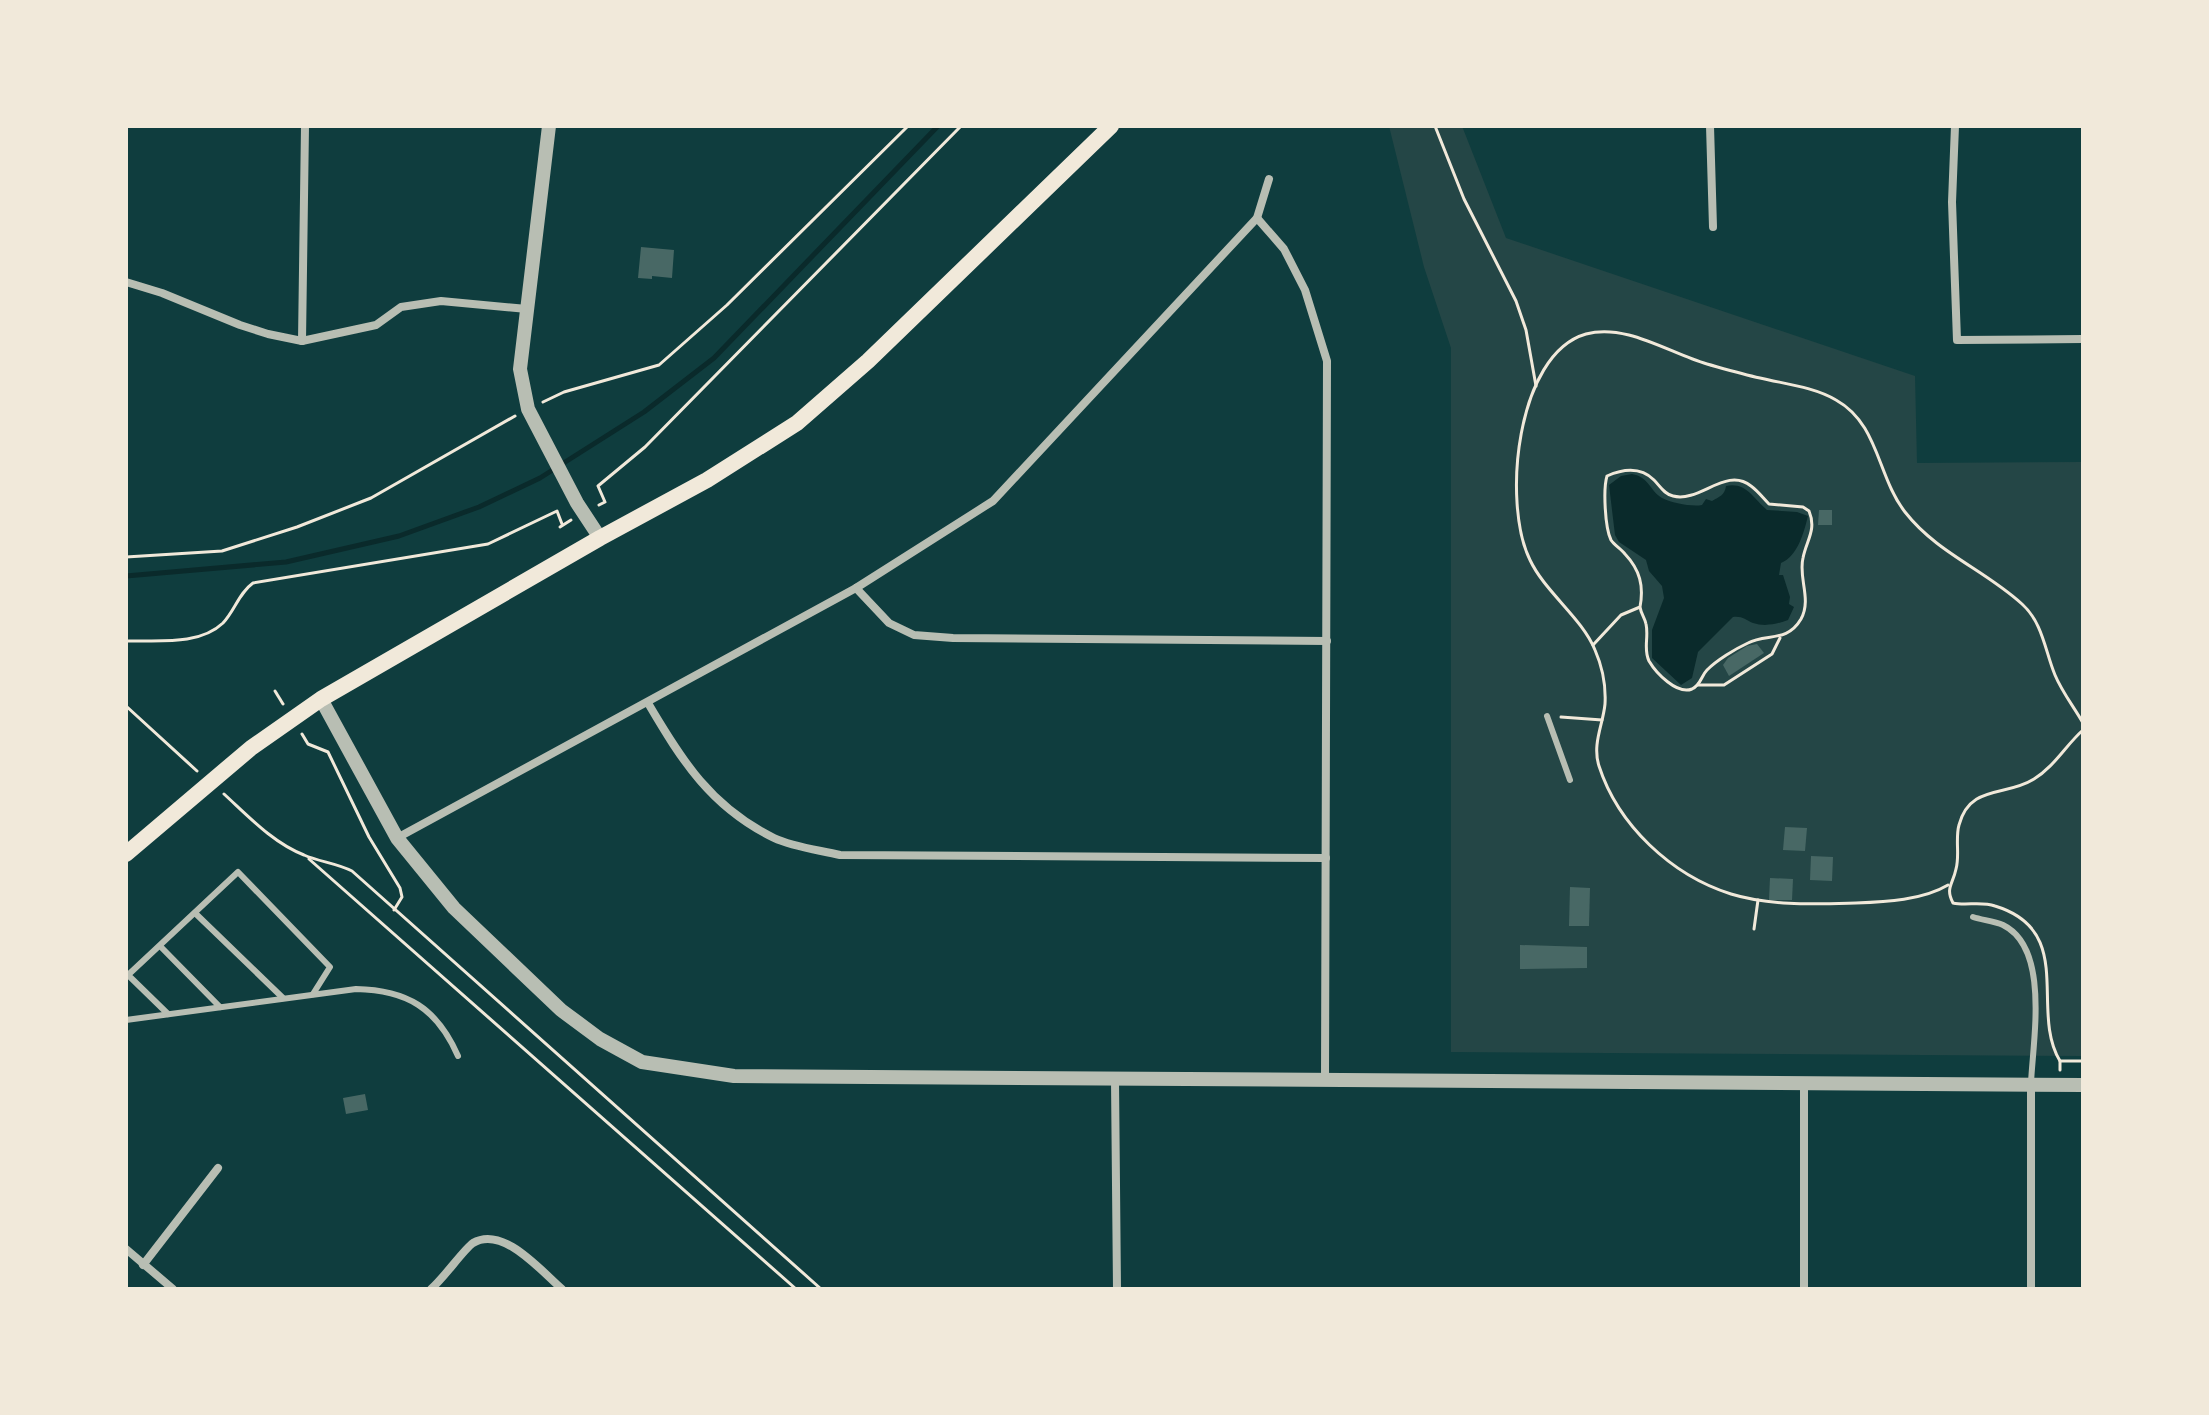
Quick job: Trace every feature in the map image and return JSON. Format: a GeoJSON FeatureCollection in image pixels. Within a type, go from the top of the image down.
{"type":"FeatureCollection","features":[{"type":"Feature","properties":{"kind":"main road"},"geometry":{"type":"LineString","coordinates":[[126,854],[251,748],[321,699],[707,480],[797,423],[868,361],[1111,126]]}},
{"type":"Feature","properties":{"kind":"street"},"geometry":{"type":"LineString","coordinates":[[302,341],[305,126]]}},
{"type":"Feature","properties":{"kind":"street"},"geometry":{"type":"LineString","coordinates":[[549,126],[520,369],[528,409],[577,503],[600,538]]}},
{"type":"Feature","properties":{"kind":"street"},"geometry":{"type":"LineString","coordinates":[[1710,126],[1713,227]]}},
{"type":"Feature","properties":{"kind":"street"},"geometry":{"type":"LineString","coordinates":[[1955,126],[1952,202],[1957,340],[2083,339]]}},
{"type":"Feature","properties":{"kind":"street"},"geometry":{"type":"LineString","coordinates":[[397,838],[856,588],[993,501],[1257,218],[1269,179]]}},
{"type":"Feature","properties":{"kind":"street"},"geometry":{"type":"LineString","coordinates":[[1257,218],[1284,249],[1305,290],[1327,361],[1325,1081]]}},
{"type":"Feature","properties":{"kind":"street"},"geometry":{"type":"LineString","coordinates":[[126,282],[162,293],[240,325],[302,341],[376,325],[401,307],[441,301],[527,309]]}},
{"type":"Feature","properties":{"kind":"street"},"geometry":{"type":"LineString","coordinates":[[856,588],[889,623],[914,635],[953,638],[1327,641]]}},
{"type":"Feature","properties":{"kind":"street"},"geometry":{"type":"LineString","coordinates":[[321,699],[397,838],[454,908],[561,1010],[600,1039],[642,1062],[734,1076],[2083,1085]]}},
{"type":"Feature","properties":{"kind":"street"},"geometry":{"type":"LineString","coordinates":[[648,703],[682,761],[722,805],[775,839],[840,855],[1326,858]]}},
{"type":"Feature","properties":{"kind":"street"},"geometry":{"type":"LineString","coordinates":[[1115,1080],[1117,1289]]}},
{"type":"Feature","properties":{"kind":"street"},"geometry":{"type":"LineString","coordinates":[[1804,1085],[1804,1289]]}},
{"type":"Feature","properties":{"kind":"street"},"geometry":{"type":"LineString","coordinates":[[2031,1085],[2031,1289]]}},
{"type":"Feature","properties":{"kind":"street"},"geometry":{"type":"LineString","coordinates":[[143,1265],[218,1168]]}},
{"type":"Feature","properties":{"kind":"street"},"geometry":{"type":"LineString","coordinates":[[431,1289],[444,1279],[473,1243],[493,1238],[513,1246],[562,1289]]}},
{"type":"Feature","properties":{"kind":"street"},"geometry":{"type":"LineString","coordinates":[[126,1249],[173,1289]]}},
{"type":"Feature","properties":{"kind":"lane"},"geometry":{"type":"LineString","coordinates":[[1547,716],[1570,780]]}},
{"type":"Feature","properties":{"kind":"lane"},"geometry":{"type":"LineString","coordinates":[[168,1014],[128,975],[238,872],[330,967],[313,994]]}},
{"type":"Feature","properties":{"kind":"lane"},"geometry":{"type":"LineString","coordinates":[[195,913],[283,998]]}},
{"type":"Feature","properties":{"kind":"lane"},"geometry":{"type":"LineString","coordinates":[[1973,917],[2004,926],[2025,944],[2035,973],[2031,1085]]}},
{"type":"Feature","properties":{"kind":"lane"},"geometry":{"type":"LineString","coordinates":[[160,946],[220,1007]]}},
{"type":"Feature","properties":{"kind":"lane"},"geometry":{"type":"LineString","coordinates":[[126,1020],[313,994],[356,989],[381,990],[418,1003],[447,1031],[458,1056]]}},
{"type":"Feature","properties":{"kind":"path"},"geometry":{"type":"LineString","coordinates":[[126,557],[222,551],[297,527],[371,498],[528,409],[564,392],[659,365],[727,305],[908,126]]}},
{"type":"Feature","properties":{"kind":"path"},"geometry":{"type":"LineString","coordinates":[[598,486],[645,447],[961,126]]}},
{"type":"Feature","properties":{"kind":"path"},"geometry":{"type":"LineString","coordinates":[[1435,126],[1464,199],[1516,301],[1526,330],[1536,386]]}},
{"type":"Feature","properties":{"kind":"path"},"geometry":{"type":"LineString","coordinates":[[2083,723],[2057,680],[2036,621],[2024,605],[1928,538],[1894,497],[1868,430],[1853,412],[1836,399],[1816,391],[1698,361],[1634,337],[1607,332],[1585,334],[1565,344],[1553,357],[1536,386],[1519,441],[1515,486],[1521,536],[1535,568],[1593,645],[1604,686],[1605,705],[1596,750],[1611,794],[1630,823],[1654,849],[1680,869],[1730,894],[1758,900],[1865,902],[1937,891],[1948,885],[1956,872],[1959,824],[1976,799],[2037,778],[2083,730]]}},
{"type":"Feature","properties":{"kind":"path"},"geometry":{"type":"LineString","coordinates":[[1698,685],[1724,685],[1772,654],[1780,638],[1801,620],[1805,606],[1803,555],[1811,537],[1812,517],[1803,507],[1769,504],[1743,481],[1723,481],[1693,495],[1673,496],[1643,472],[1618,471],[1607,476],[1607,527],[1612,543],[1630,559],[1643,584],[1640,607],[1646,622],[1646,649],[1653,666],[1670,683],[1682,690],[1691,690],[1698,685],[1705,671],[1750,641],[1780,638]]}},
{"type":"Feature","properties":{"kind":"path"},"geometry":{"type":"LineString","coordinates":[[126,641],[185,639],[206,634],[221,624],[244,590],[253,583],[488,544],[557,511],[562,524]]}},
{"type":"Feature","properties":{"kind":"path"},"geometry":{"type":"LineString","coordinates":[[1593,645],[1621,615],[1640,607]]}},
{"type":"Feature","properties":{"kind":"path"},"geometry":{"type":"LineString","coordinates":[[126,706],[170,746]]}},
{"type":"Feature","properties":{"kind":"path"},"geometry":{"type":"LineString","coordinates":[[1547,716],[1602,720]]}},
{"type":"Feature","properties":{"kind":"path"},"geometry":{"type":"LineString","coordinates":[[308,744],[328,752],[369,837],[400,888],[402,897],[394,910]]}},
{"type":"Feature","properties":{"kind":"path"},"geometry":{"type":"LineString","coordinates":[[255,822],[285,846],[352,871],[821,1289]]}},
{"type":"Feature","properties":{"kind":"path"},"geometry":{"type":"LineString","coordinates":[[306,856],[796,1289]]}},
{"type":"Feature","properties":{"kind":"path"},"geometry":{"type":"LineString","coordinates":[[1948,885],[1948,894],[1953,903],[1978,903],[2005,909],[2029,926],[2037,937],[2047,964],[2051,1039],[2060,1061]]}},
{"type":"Feature","properties":{"kind":"path"},"geometry":{"type":"LineString","coordinates":[[1754,929],[1758,900]]}},
{"type":"Feature","properties":{"kind":"shaded area"},"geometry":{"type":"Polygon","coordinates":[[[1389,126],[1462,126],[1506,238],[1915,376],[1917,463],[2083,462],[2083,1056],[1451,1052],[1451,348],[1424,267],[1389,126]]]}},
{"type":"Feature","properties":{"kind":"shaded area"},"geometry":{"type":"Polygon","coordinates":[[[1632,474],[1642,478],[1662,498],[1676,503],[1702,505],[1706,499],[1712,501],[1721,495],[1726,486],[1733,485],[1749,492],[1767,510],[1808,516],[1796,549],[1781,563],[1779,575],[1783,575],[1789,604],[1794,607],[1788,620],[1762,625],[1733,617],[1698,652],[1692,678],[1681,685],[1652,658],[1652,630],[1664,598],[1662,586],[1649,571],[1646,560],[1619,542],[1615,535],[1609,485],[1621,476],[1632,474]]]}},
{"type":"Feature","properties":{"kind":"building"},"geometry":{"type":"Polygon","coordinates":[[[641,247],[674,250],[672,278],[638,278],[641,247]]]}},
{"type":"Feature","properties":{"kind":"building"},"geometry":{"type":"Polygon","coordinates":[[[1819,510],[1832,510],[1832,525],[1818,525],[1819,510]]]}},
{"type":"Feature","properties":{"kind":"building"},"geometry":{"type":"Polygon","coordinates":[[[1757,644],[1764,653],[1729,676],[1723,665],[1728,658],[1747,646],[1757,644]]]}},
{"type":"Feature","properties":{"kind":"building"},"geometry":{"type":"Polygon","coordinates":[[[1785,827],[1807,828],[1805,851],[1783,850],[1785,827]]]}},
{"type":"Feature","properties":{"kind":"building"},"geometry":{"type":"Polygon","coordinates":[[[1811,856],[1833,857],[1832,881],[1810,880],[1811,856]]]}},
{"type":"Feature","properties":{"kind":"building"},"geometry":{"type":"Polygon","coordinates":[[[1770,878],[1793,879],[1792,900],[1769,900],[1770,878]]]}},
{"type":"Feature","properties":{"kind":"building"},"geometry":{"type":"Polygon","coordinates":[[[1570,887],[1590,888],[1589,926],[1569,926],[1570,887]]]}},
{"type":"Feature","properties":{"kind":"building"},"geometry":{"type":"Polygon","coordinates":[[[1520,945],[1587,947],[1587,968],[1520,969],[1520,945]]]}},
{"type":"Feature","properties":{"kind":"building"},"geometry":{"type":"Polygon","coordinates":[[[365,1094],[368,1110],[346,1114],[343,1098],[365,1094]]]}},
{"type":"Feature","properties":{"kind":"waterway"},"geometry":{"type":"LineString","coordinates":[[126,576],[286,562],[399,536],[479,507],[540,478],[644,412],[714,358],[938,126]]}}]}
